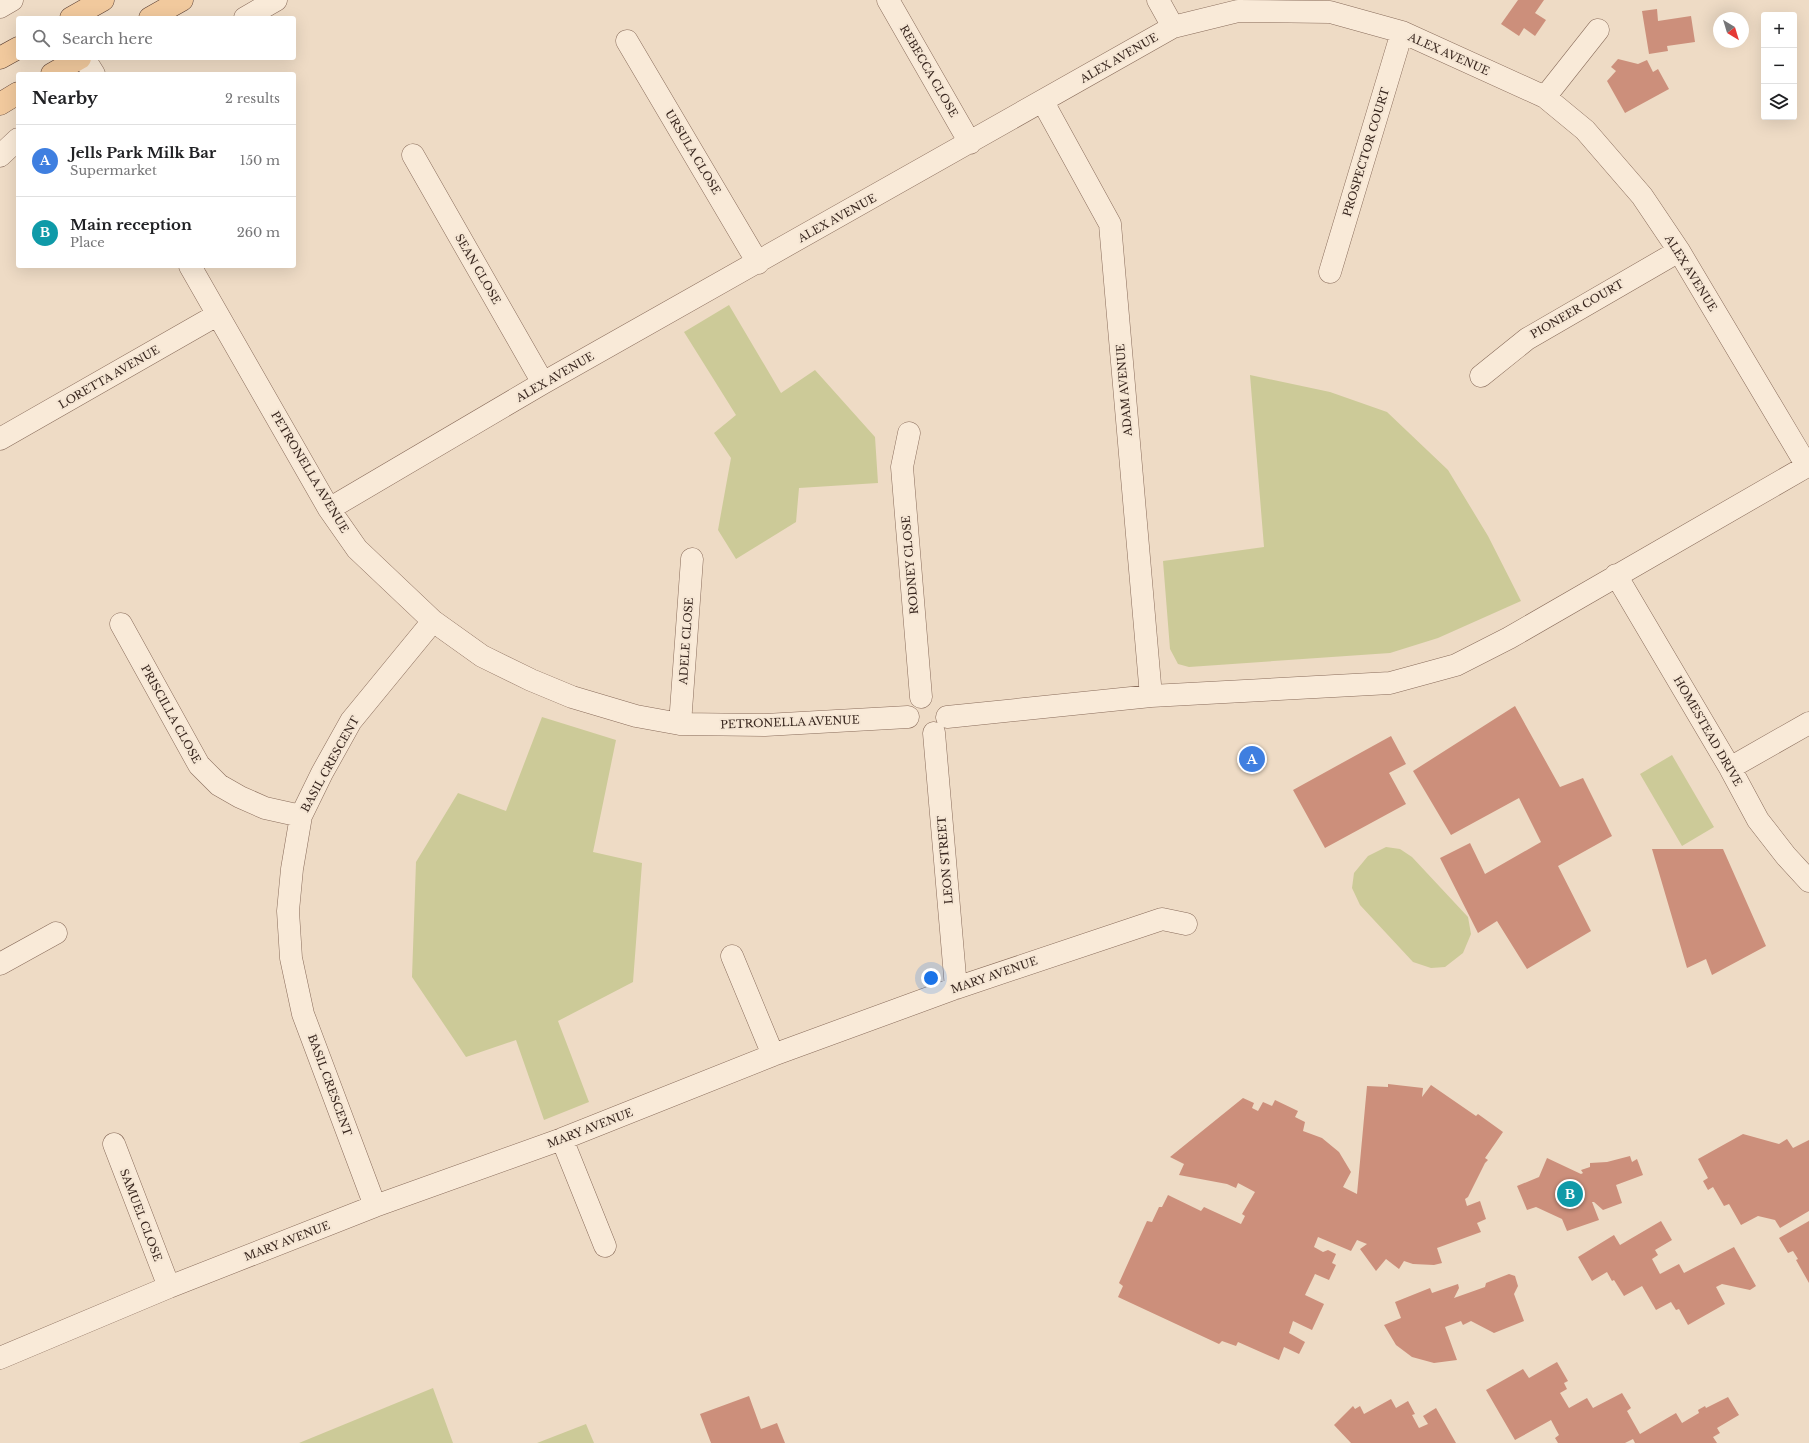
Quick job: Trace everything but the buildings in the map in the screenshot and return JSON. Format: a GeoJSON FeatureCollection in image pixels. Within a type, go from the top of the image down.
{"type":"FeatureCollection","features":[{"type":"Feature","properties":{"kind":"main road"},"geometry":{"type":"LineString","coordinates":[[75,16],[103,0]]}},
{"type":"Feature","properties":{"kind":"main road"},"geometry":{"type":"LineString","coordinates":[[154,16],[182,0]]}},
{"type":"Feature","properties":{"kind":"main road"},"geometry":{"type":"LineString","coordinates":[[0,58],[16,49]]}},
{"type":"Feature","properties":{"kind":"main road"},"geometry":{"type":"LineString","coordinates":[[0,104],[16,94]]}},
{"type":"Feature","properties":{"kind":"street"},"geometry":{"type":"LineString","coordinates":[[248,16],[276,0]]}},
{"type":"Feature","properties":{"kind":"street","name":"REBECCA CLOSE"},"geometry":{"type":"LineString","coordinates":[[888,0],[970,143]]}},
{"type":"Feature","properties":{"kind":"street"},"geometry":{"type":"LineString","coordinates":[[1158,0],[1173,27]]}},
{"type":"Feature","properties":{"kind":"street","name":"ALEX AVENUE"},"geometry":{"type":"LineString","coordinates":[[330,509],[544,384],[1173,27],[1238,10],[1331,6],[1402,32],[1545,97],[1585,130],[1642,196],[1679,251],[1808,466]]}},
{"type":"Feature","properties":{"kind":"street"},"geometry":{"type":"LineString","coordinates":[[1545,97],[1598,30]]}},
{"type":"Feature","properties":{"kind":"street","name":"PROSPECTOR COURT"},"geometry":{"type":"LineString","coordinates":[[1330,272],[1402,32]]}},
{"type":"Feature","properties":{"kind":"street","name":"URSULA CLOSE"},"geometry":{"type":"LineString","coordinates":[[627,41],[758,263]]}},
{"type":"Feature","properties":{"kind":"street"},"geometry":{"type":"LineString","coordinates":[[69,65],[88,72]]}},
{"type":"Feature","properties":{"kind":"street","name":"ADAM AVENUE"},"geometry":{"type":"LineString","coordinates":[[1042,102],[1110,224],[1151,696]]}},
{"type":"Feature","properties":{"kind":"street"},"geometry":{"type":"LineString","coordinates":[[0,156],[16,141]]}},
{"type":"Feature","properties":{"kind":"street","name":"SEAN CLOSE"},"geometry":{"type":"LineString","coordinates":[[413,155],[544,384]]}},
{"type":"Feature","properties":{"kind":"street","name":"PIONEER COURT"},"geometry":{"type":"LineString","coordinates":[[1481,376],[1527,339],[1679,251]]}},
{"type":"Feature","properties":{"kind":"street","name":"PETRONELLA AVENUE"},"geometry":{"type":"LineString","coordinates":[[191,268],[330,509],[357,549],[433,621],[482,656],[530,680],[572,697],[636,716],[680,724],[765,725],[908,717]]}},
{"type":"Feature","properties":{"kind":"street","name":"LORETTA AVENUE"},"geometry":{"type":"LineString","coordinates":[[0,439],[218,315]]}},
{"type":"Feature","properties":{"kind":"street","name":"RODNEY CLOSE"},"geometry":{"type":"LineString","coordinates":[[910,433],[902,467],[921,696]]}},
{"type":"Feature","properties":{"kind":"street"},"geometry":{"type":"LineString","coordinates":[[941,725],[944,705],[940,700],[928,695],[921,696],[914,701],[909,708],[908,717],[910,722],[917,731],[923,734],[941,725],[1151,696],[1390,683],[1456,665],[1509,638],[1616,575],[1808,466]]}},
{"type":"Feature","properties":{"kind":"street","name":"ADELE CLOSE"},"geometry":{"type":"LineString","coordinates":[[680,724],[692,559]]}},
{"type":"Feature","properties":{"kind":"street","name":"HOMESTEAD DRIVE"},"geometry":{"type":"LineString","coordinates":[[1616,575],[1730,768],[1758,820],[1786,856],[1809,881]]}},
{"type":"Feature","properties":{"kind":"street","name":"BASIL CRESCENT"},"geometry":{"type":"LineString","coordinates":[[375,1206],[303,1014],[291,958],[288,911],[292,869],[301,816],[322,773],[351,721],[433,621]]}},
{"type":"Feature","properties":{"kind":"street","name":"PRISCILLA CLOSE"},"geometry":{"type":"LineString","coordinates":[[121,624],[199,765],[219,785],[240,797],[265,808],[301,816]]}},
{"type":"Feature","properties":{"kind":"street"},"geometry":{"type":"LineString","coordinates":[[1730,768],[1809,723]]}},
{"type":"Feature","properties":{"kind":"street","name":"LEON STREET"},"geometry":{"type":"LineString","coordinates":[[941,725],[956,988]]}},
{"type":"Feature","properties":{"kind":"street","name":"MARY AVENUE"},"geometry":{"type":"LineString","coordinates":[[0,1358],[169,1287],[375,1206],[562,1139],[773,1055],[956,988],[1162,919],[1186,924]]}},
{"type":"Feature","properties":{"kind":"street"},"geometry":{"type":"LineString","coordinates":[[0,964],[56,933]]}},
{"type":"Feature","properties":{"kind":"street"},"geometry":{"type":"LineString","coordinates":[[732,956],[773,1055]]}},
{"type":"Feature","properties":{"kind":"street"},"geometry":{"type":"LineString","coordinates":[[562,1139],[605,1246]]}},
{"type":"Feature","properties":{"kind":"street","name":"SAMUEL CLOSE"},"geometry":{"type":"LineString","coordinates":[[114,1144],[169,1287]]}},
{"type":"Feature","properties":{"kind":"shaded area"},"geometry":{"type":"Polygon","coordinates":[[[729,305],[781,393],[815,370],[875,437],[878,483],[799,488],[796,522],[736,559],[718,530],[731,458],[714,433],[736,415],[684,332],[729,305]]]}},
{"type":"Feature","properties":{"kind":"shaded area"},"geometry":{"type":"Polygon","coordinates":[[[1250,375],[1330,392],[1387,412],[1448,470],[1488,536],[1521,601],[1438,638],[1390,653],[1189,667],[1178,664],[1170,649],[1163,561],[1264,547],[1250,375]]]}},
{"type":"Feature","properties":{"kind":"shaded area"},"geometry":{"type":"Polygon","coordinates":[[[542,717],[616,740],[593,852],[642,863],[633,982],[558,1021],[589,1102],[544,1120],[516,1040],[466,1057],[412,977],[416,862],[458,793],[506,811],[542,717]]]}},
{"type":"Feature","properties":{"kind":"shaded area"},"geometry":{"type":"Polygon","coordinates":[[[1672,755],[1714,827],[1682,846],[1640,774],[1672,755]]]}},
{"type":"Feature","properties":{"kind":"shaded area"},"geometry":{"type":"Polygon","coordinates":[[[1386,847],[1400,849],[1412,857],[1468,917],[1471,934],[1463,953],[1445,967],[1431,968],[1413,962],[1360,905],[1352,888],[1354,873],[1368,856],[1386,847]]]}},
{"type":"Feature","properties":{"kind":"shaded area"},"geometry":{"type":"Polygon","coordinates":[[[433,1388],[453,1443],[299,1443],[433,1388]]]}},
{"type":"Feature","properties":{"kind":"shaded area"},"geometry":{"type":"Polygon","coordinates":[[[586,1424],[594,1443],[537,1443],[586,1424]]]}},
{"type":"Feature","properties":{"kind":"place","name":"Jells Park Milk Bar"},"geometry":{"type":"Point","coordinates":[1252,759]}},
{"type":"Feature","properties":{"kind":"place","name":"Main reception"},"geometry":{"type":"Point","coordinates":[1570,1194]}}]}
